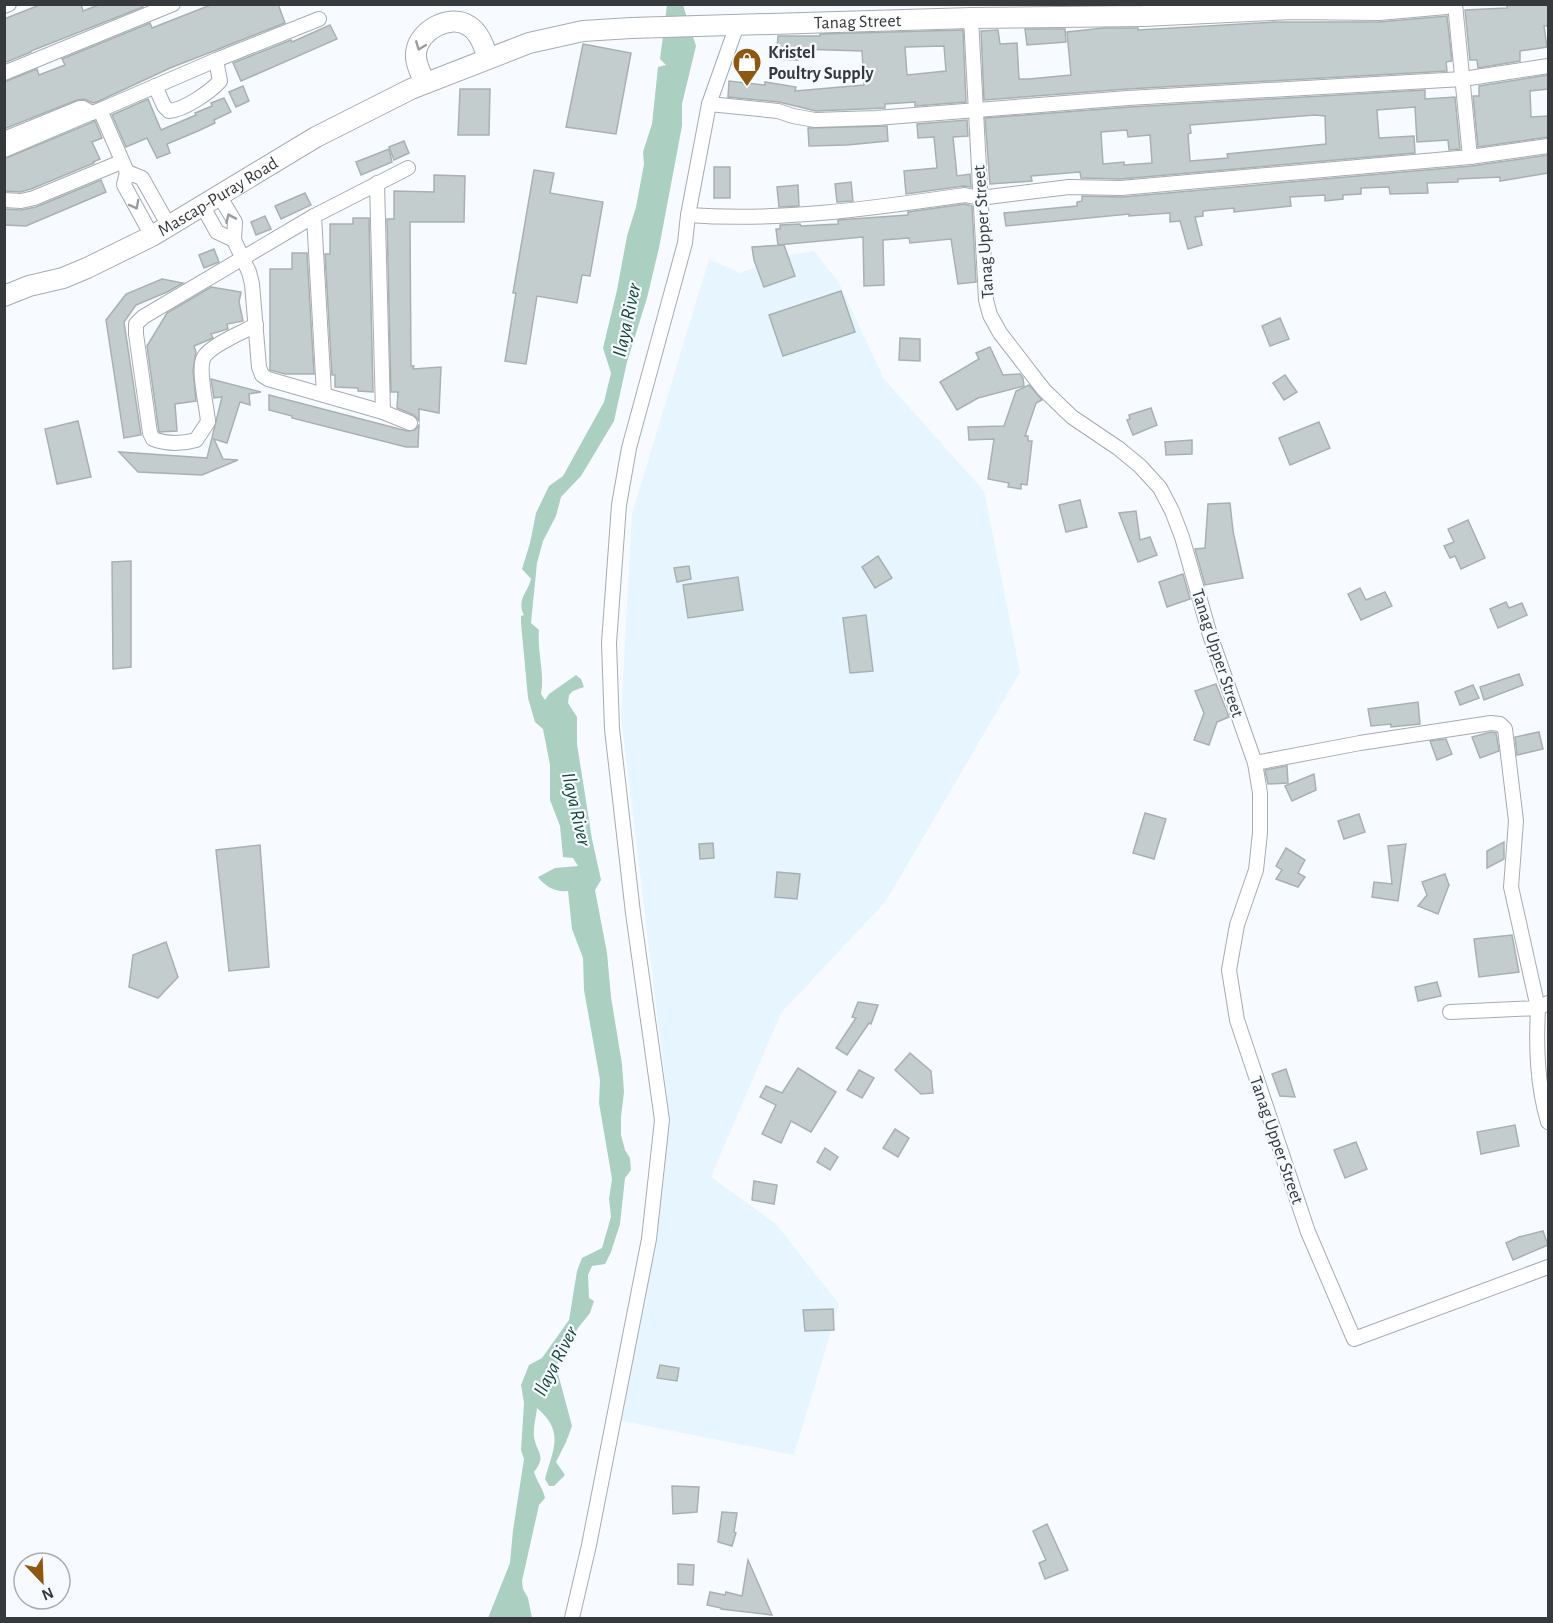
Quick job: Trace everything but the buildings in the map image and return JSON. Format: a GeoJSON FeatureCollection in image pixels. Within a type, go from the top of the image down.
{"type":"FeatureCollection","features":[{"type":"Feature","properties":{"kind":"main road","name":"Tanag Street"},"geometry":{"type":"LineString","coordinates":[[488,58],[529,43],[584,31],[737,25],[828,14],[971,18],[1143,16],[1199,9],[1407,9],[1446,4]]}},
{"type":"Feature","properties":{"kind":"main road"},"geometry":{"type":"LineString","coordinates":[[425,83],[417,63],[416,52],[419,42],[449,13],[471,27],[478,36],[488,58]]}},
{"type":"Feature","properties":{"kind":"main road","name":"Mascap-Puray Road"},"geometry":{"type":"LineString","coordinates":[[4,296],[29,286],[63,278],[87,268],[152,236],[212,202],[341,124],[425,83],[488,58]]}},
{"type":"Feature","properties":{"kind":"street"},"geometry":{"type":"LineString","coordinates":[[4,74],[173,4]]}},
{"type":"Feature","properties":{"kind":"street"},"geometry":{"type":"LineString","coordinates":[[1455,4],[1470,156]]}},
{"type":"Feature","properties":{"kind":"street","name":"Tanag Upper Street"},"geometry":{"type":"LineString","coordinates":[[971,18],[986,300],[990,315],[1012,351],[1044,390],[1072,417],[1140,466],[1160,488],[1179,529],[1210,635],[1255,763],[1260,793],[1260,833],[1256,870],[1237,925],[1229,970],[1237,1020],[1308,1232],[1354,1340],[1548,1267]]}},
{"type":"Feature","properties":{"kind":"street"},"geometry":{"type":"LineString","coordinates":[[4,150],[319,19]]}},
{"type":"Feature","properties":{"kind":"street"},"geometry":{"type":"LineString","coordinates":[[572,1618],[589,1545],[649,1239],[662,1120],[633,913],[612,729],[609,643],[619,505],[628,448],[685,243],[688,215],[709,104],[737,25]]}},
{"type":"Feature","properties":{"kind":"street"},"geometry":{"type":"LineString","coordinates":[[155,86],[164,106],[169,111],[177,111],[214,89],[220,81],[216,60]]}},
{"type":"Feature","properties":{"kind":"street"},"geometry":{"type":"LineString","coordinates":[[709,104],[778,111],[814,120],[876,118],[1128,98],[1463,79],[1548,66]]}},
{"type":"Feature","properties":{"kind":"street"},"geometry":{"type":"LineString","coordinates":[[4,139],[80,108],[96,111]]}},
{"type":"Feature","properties":{"kind":"street"},"geometry":{"type":"LineString","coordinates":[[96,111],[124,167],[124,185],[152,236]]}},
{"type":"Feature","properties":{"kind":"street"},"geometry":{"type":"LineString","coordinates":[[688,215],[746,217],[826,213],[965,195],[980,198],[1069,187],[1121,188],[1470,156],[1548,146]]}},
{"type":"Feature","properties":{"kind":"street"},"geometry":{"type":"LineString","coordinates":[[4,200],[21,201],[34,198],[124,167]]}},
{"type":"Feature","properties":{"kind":"street"},"geometry":{"type":"LineString","coordinates":[[124,167],[142,178],[169,226]]}},
{"type":"Feature","properties":{"kind":"street"},"geometry":{"type":"LineString","coordinates":[[256,325],[210,350],[203,358],[201,369],[208,422],[196,440],[187,443],[163,442],[153,439],[150,433],[136,334],[136,324],[142,317],[314,216],[408,168]]}},
{"type":"Feature","properties":{"kind":"street"},"geometry":{"type":"LineString","coordinates":[[378,183],[383,412]]}},
{"type":"Feature","properties":{"kind":"street"},"geometry":{"type":"LineString","coordinates":[[212,202],[217,232],[234,240]]}},
{"type":"Feature","properties":{"kind":"street"},"geometry":{"type":"LineString","coordinates":[[212,202],[235,222],[234,240],[243,257],[252,284],[259,367],[262,375],[268,379],[383,412],[410,423]]}},
{"type":"Feature","properties":{"kind":"street"},"geometry":{"type":"LineString","coordinates":[[314,216],[324,394]]}},
{"type":"Feature","properties":{"kind":"street"},"geometry":{"type":"LineString","coordinates":[[1255,763],[1360,743],[1491,723],[1500,724],[1505,729],[1516,820],[1511,887],[1543,1005],[1536,1048],[1548,1122]]}},
{"type":"Feature","properties":{"kind":"street"},"geometry":{"type":"LineString","coordinates":[[1450,1012],[1543,1005]]}},
{"type":"Feature","properties":{"kind":"shaded area"},"geometry":{"type":"Polygon","coordinates":[[[814,251],[839,283],[884,379],[984,491],[1020,672],[886,901],[781,1013],[711,1177],[776,1224],[839,1304],[794,1455],[622,1421],[670,1121],[621,716],[632,514],[709,259],[740,273],[789,255],[814,251]]]}},
{"type":"Feature","properties":{"kind":"water","name":"Ilaya River"},"geometry":{"type":"Polygon","coordinates":[[[667,5],[683,5],[696,46],[682,104],[682,126],[659,248],[647,298],[627,362],[614,421],[581,476],[561,497],[556,516],[543,541],[537,563],[531,623],[539,630],[541,694],[545,700],[549,694],[576,675],[581,679],[584,687],[569,695],[568,703],[577,717],[577,744],[601,880],[595,890],[607,953],[611,997],[622,1064],[624,1092],[621,1135],[630,1158],[631,1170],[625,1178],[620,1224],[611,1252],[605,1264],[592,1266],[588,1275],[589,1298],[594,1301],[590,1313],[578,1328],[556,1366],[572,1426],[556,1462],[565,1475],[554,1486],[549,1486],[545,1479],[553,1450],[554,1433],[546,1417],[537,1408],[534,1437],[541,1458],[534,1472],[545,1498],[539,1505],[522,1581],[532,1618],[488,1618],[510,1563],[524,1459],[521,1450],[524,1403],[521,1385],[529,1365],[542,1358],[569,1320],[577,1271],[582,1258],[602,1248],[611,1217],[609,1199],[612,1179],[599,1103],[600,1080],[584,990],[583,958],[572,929],[568,891],[551,888],[538,877],[555,868],[578,866],[573,858],[563,857],[560,826],[550,800],[550,765],[543,729],[535,722],[528,698],[521,623],[521,616],[524,615],[521,605],[531,579],[522,569],[536,513],[549,486],[563,476],[604,402],[611,373],[603,348],[627,236],[636,207],[644,164],[643,152],[652,124],[658,67],[666,65],[660,59],[667,5]]]}},
{"type":"Feature","properties":{"kind":"place","name":"Kristel Poultry Supply"},"geometry":{"type":"Point","coordinates":[747,88]}}]}
